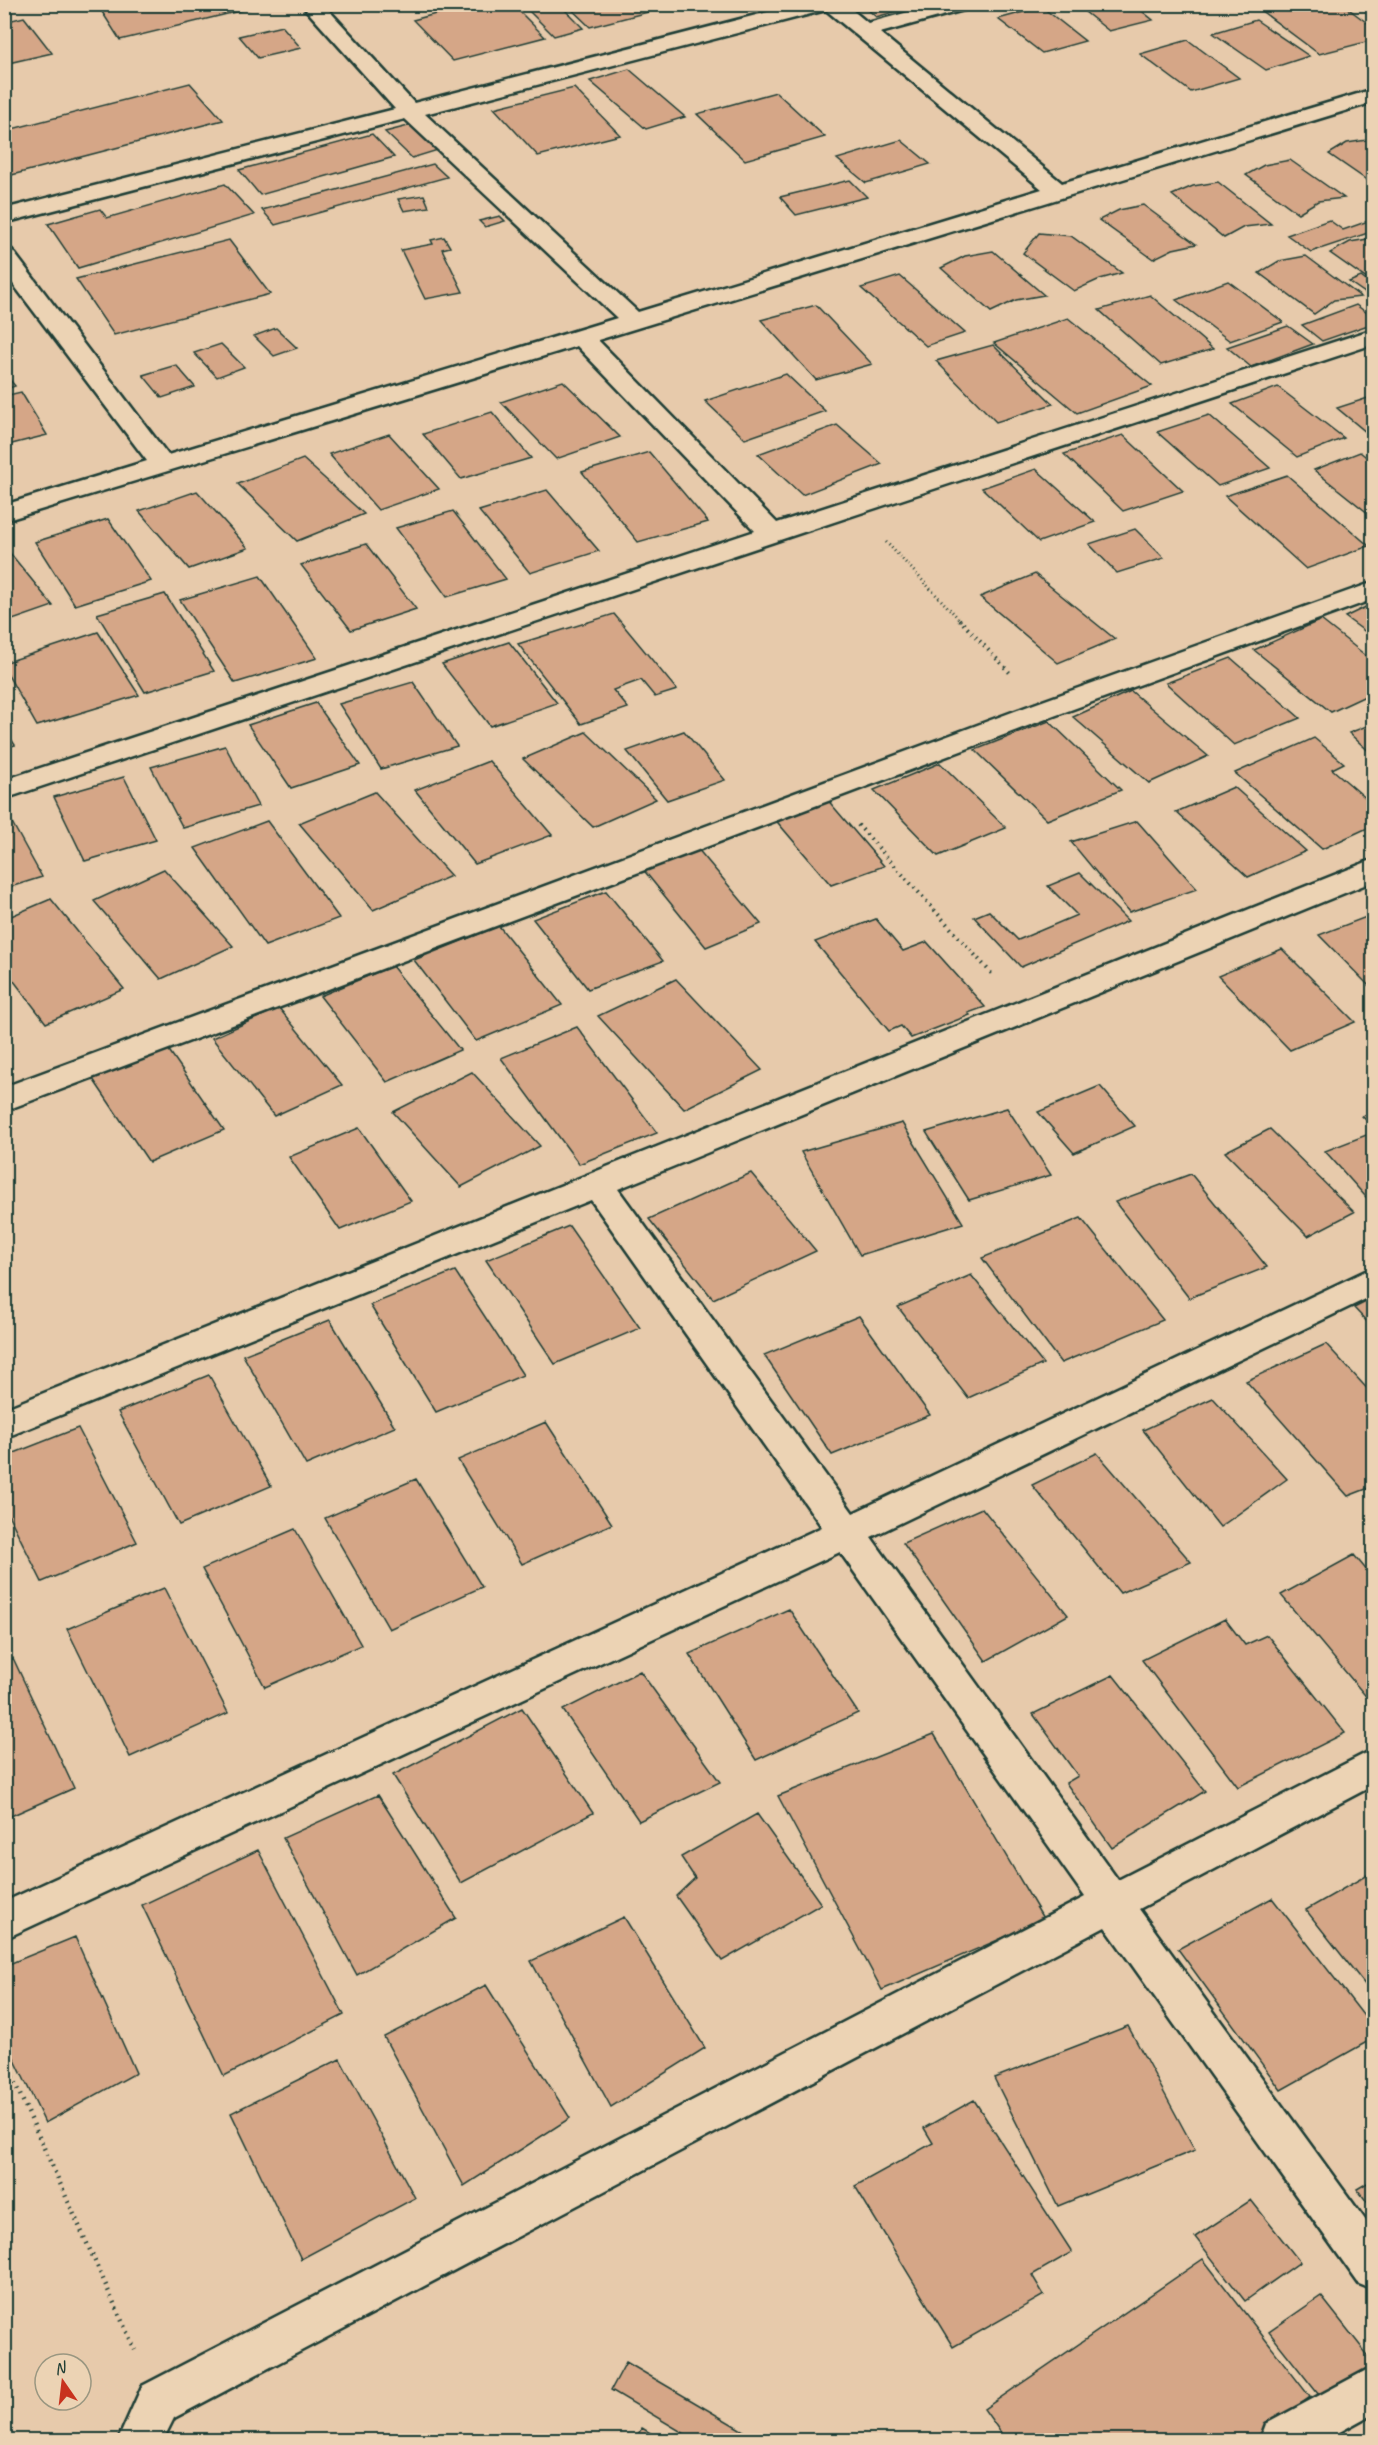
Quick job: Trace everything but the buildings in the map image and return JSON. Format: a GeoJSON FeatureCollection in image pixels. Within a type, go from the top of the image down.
{"type":"FeatureCollection","features":[{"type":"Feature","properties":{"kind":"street"},"geometry":{"type":"LineString","coordinates":[[311,4],[410,112],[634,321]]}},
{"type":"Feature","properties":{"kind":"street"},"geometry":{"type":"LineString","coordinates":[[4,216],[826,4]]}},
{"type":"Feature","properties":{"kind":"street"},"geometry":{"type":"LineString","coordinates":[[831,4],[1059,192]]}},
{"type":"Feature","properties":{"kind":"street"},"geometry":{"type":"LineString","coordinates":[[864,31],[964,4]]}},
{"type":"Feature","properties":{"kind":"street"},"geometry":{"type":"LineString","coordinates":[[4,513],[1374,95]]}},
{"type":"Feature","properties":{"kind":"street"},"geometry":{"type":"LineString","coordinates":[[4,255],[163,465]]}},
{"type":"Feature","properties":{"kind":"street"},"geometry":{"type":"LineString","coordinates":[[4,790],[852,507],[1374,336]]}},
{"type":"Feature","properties":{"kind":"street"},"geometry":{"type":"LineString","coordinates":[[582,337],[773,534]]}},
{"type":"Feature","properties":{"kind":"street"},"geometry":{"type":"LineString","coordinates":[[4,1100],[1044,710],[1374,590]]}},
{"type":"Feature","properties":{"kind":"street"},"geometry":{"type":"LineString","coordinates":[[8,1412],[597,1184],[1374,869]]}},
{"type":"Feature","properties":{"kind":"street"},"geometry":{"type":"LineString","coordinates":[[597,1184],[1374,2269]]}},
{"type":"Feature","properties":{"kind":"street"},"geometry":{"type":"LineString","coordinates":[[4,1921],[846,1532],[1374,1280]]}},
{"type":"Feature","properties":{"kind":"street"},"geometry":{"type":"LineString","coordinates":[[149,2422],[1111,1902],[1374,1766]]}},
{"type":"Feature","properties":{"kind":"street"},"geometry":{"type":"LineString","coordinates":[[1282,2440],[1374,2388]]}},
{"type":"Feature","properties":{"kind":"path"},"geometry":{"type":"LineString","coordinates":[[852,507],[1044,710]]}},
{"type":"Feature","properties":{"kind":"path"},"geometry":{"type":"LineString","coordinates":[[827,791],[1025,1010]]}},
{"type":"Feature","properties":{"kind":"path"},"geometry":{"type":"LineString","coordinates":[[4,2059],[149,2422]]}}]}
